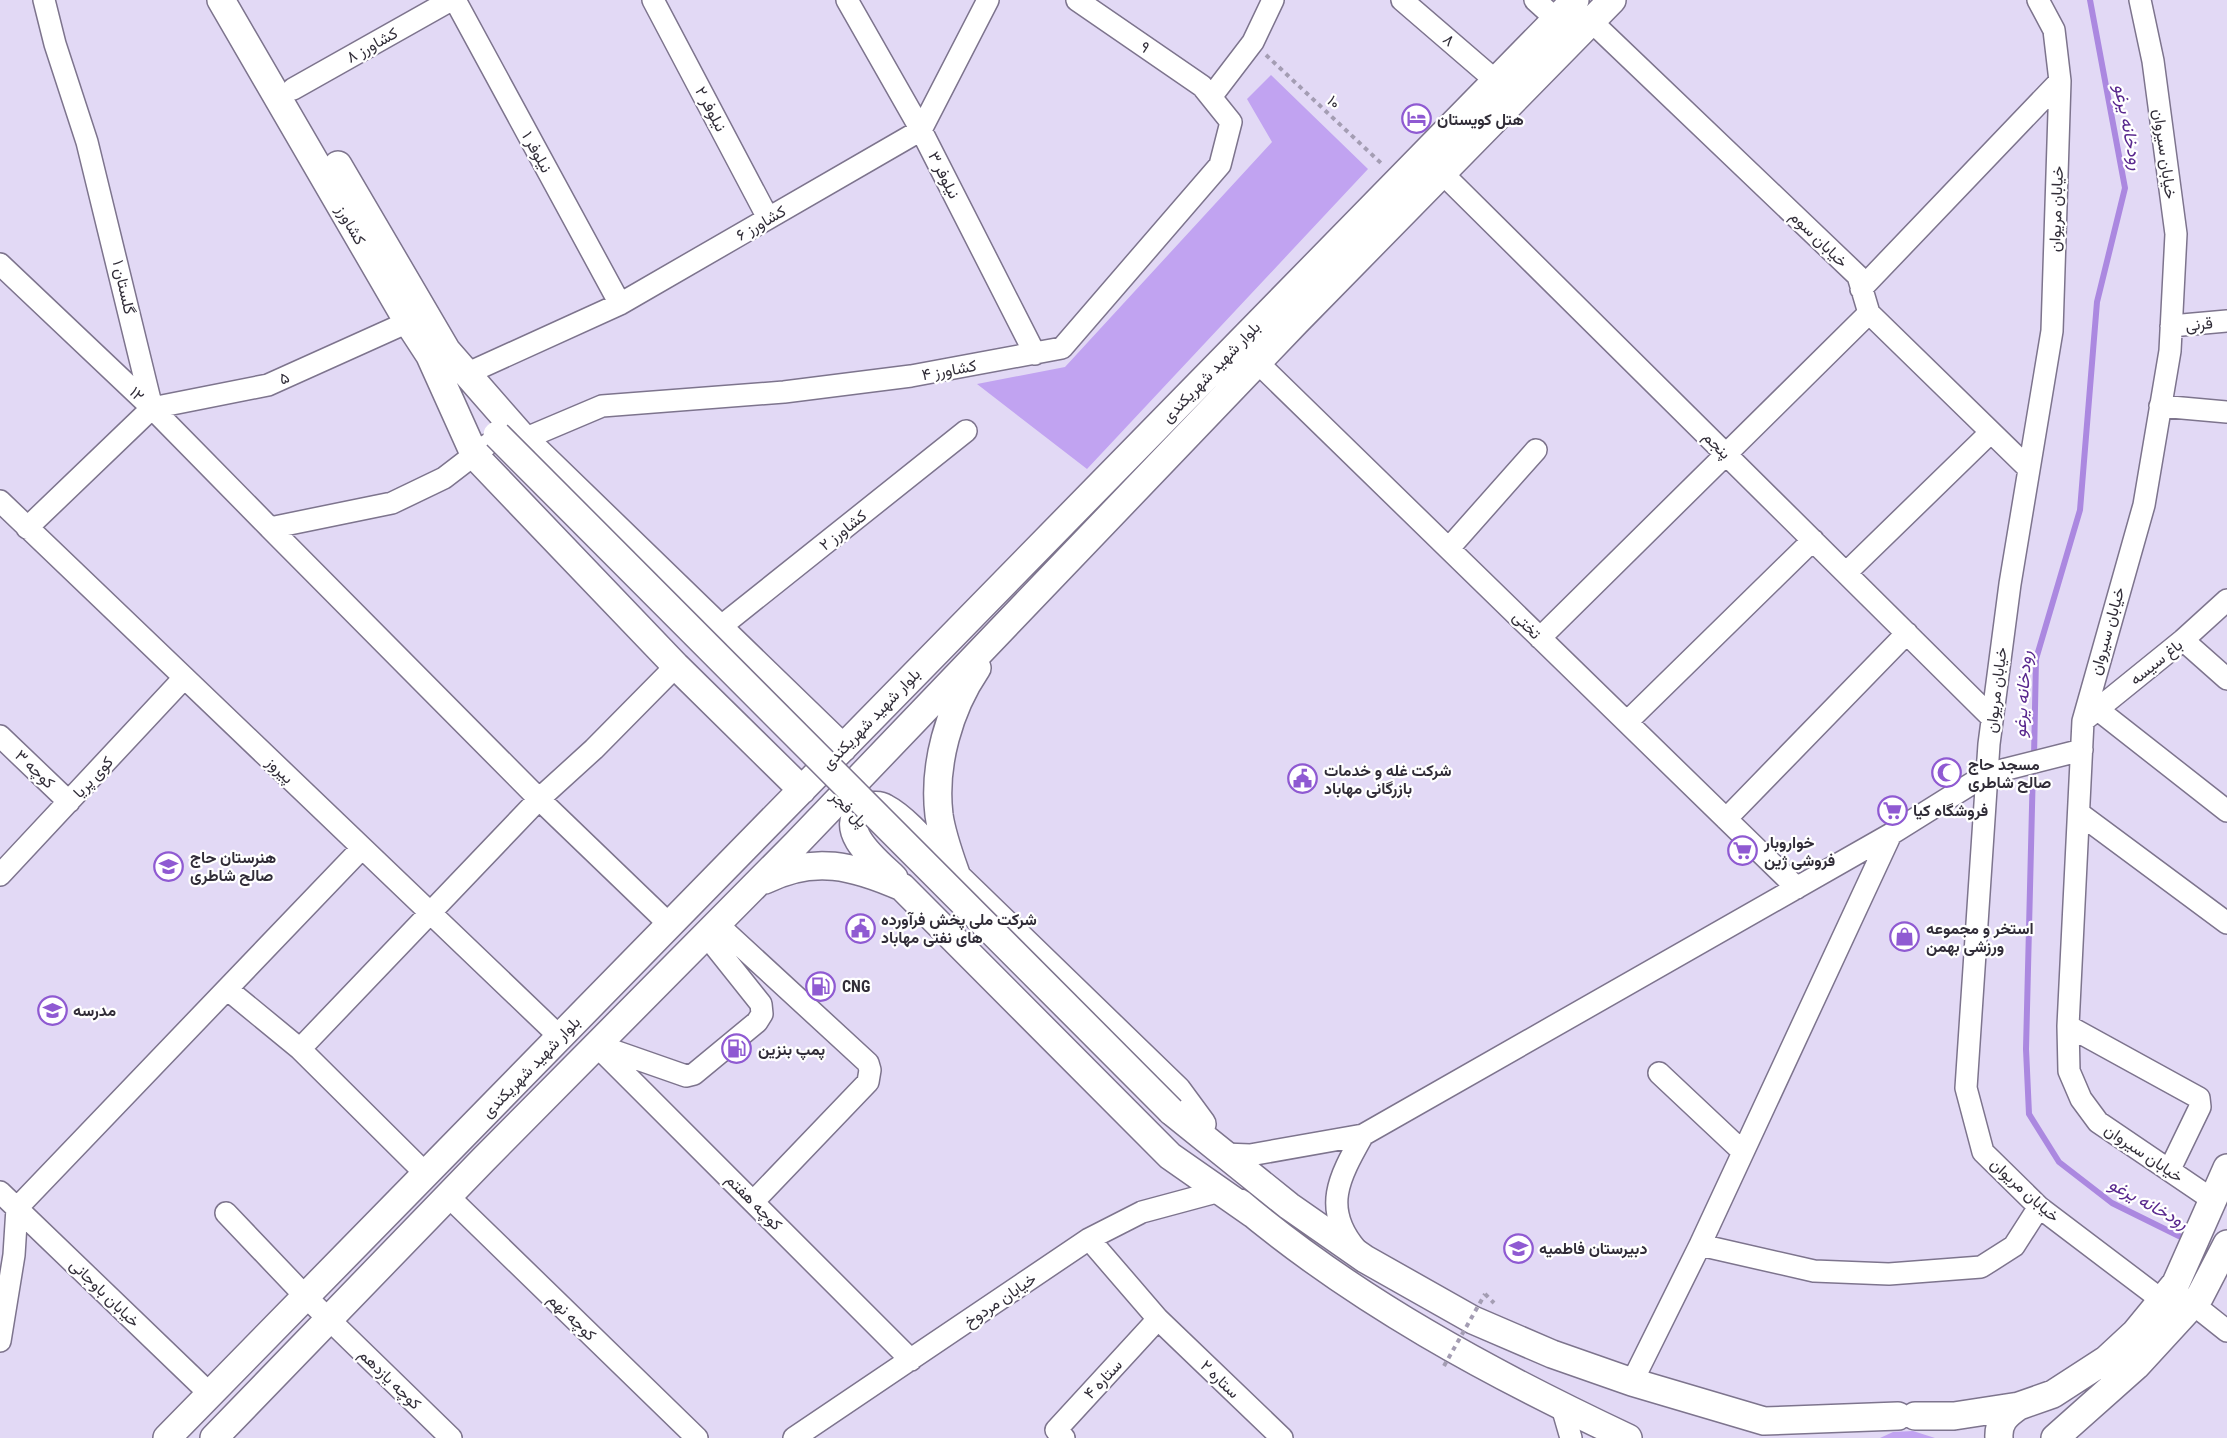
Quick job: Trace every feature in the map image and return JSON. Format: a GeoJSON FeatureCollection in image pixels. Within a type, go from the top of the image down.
{"type":"FeatureCollection","features":[{"type":"Feature","properties":{"kind":"main road","name":"کشاورز"},"geometry":{"type":"LineString","coordinates":[[221,0],[408,322],[439,354],[486,445]]}},
{"type":"Feature","properties":{"kind":"main road"},"geometry":{"type":"LineString","coordinates":[[241,0],[293,89],[439,354],[466,374],[524,439],[843,748]]}},
{"type":"Feature","properties":{"kind":"main road","name":"بلوار شهید شهریکندی"},"geometry":{"type":"LineString","coordinates":[[167,1438],[1575,0]]}},
{"type":"Feature","properties":{"kind":"main road","name":"بلوار شهید شهریکندی"},"geometry":{"type":"LineString","coordinates":[[216,1437],[448,1196],[754,886],[1257,362],[1612,0]]}},
{"type":"Feature","properties":{"kind":"main road"},"geometry":{"type":"LineString","coordinates":[[486,445],[676,666],[802,790]]}},
{"type":"Feature","properties":{"kind":"main road","name":"پل فجر"},"geometry":{"type":"LineString","coordinates":[[486,445],[1164,1117]]}},
{"type":"Feature","properties":{"kind":"main road"},"geometry":{"type":"LineString","coordinates":[[957,877],[946,845],[939,813],[942,756],[951,716],[969,680],[1008,622]]}},
{"type":"Feature","properties":{"kind":"main road"},"geometry":{"type":"LineString","coordinates":[[1224,1154],[1177,1090],[895,814],[882,806],[868,806],[857,815],[854,822],[855,835],[902,887],[1170,1156],[1350,1286],[1449,1346],[1562,1407],[1628,1438]]}},
{"type":"Feature","properties":{"kind":"main road"},"geometry":{"type":"LineString","coordinates":[[754,886],[780,872],[806,865],[836,866],[869,872],[902,887]]}},
{"type":"Feature","properties":{"kind":"main road"},"geometry":{"type":"LineString","coordinates":[[1164,1117],[1224,1154],[1289,1206],[1365,1259],[1473,1320],[1552,1354],[1632,1382],[1764,1420],[1778,1427],[1790,1438]]}},
{"type":"Feature","properties":{"kind":"main road"},"geometry":{"type":"LineString","coordinates":[[1164,1117],[1214,1181],[1252,1214]]}},
{"type":"Feature","properties":{"kind":"main road"},"geometry":{"type":"LineString","coordinates":[[1764,1420],[1954,1416],[2019,1406],[2053,1394],[2090,1371],[2134,1333],[2170,1292],[2227,1168]]}},
{"type":"Feature","properties":{"kind":"main road"},"geometry":{"type":"LineString","coordinates":[[2058,1436],[2136,1365],[2197,1300],[2227,1244]]}},
{"type":"Feature","properties":{"kind":"main road"},"geometry":{"type":"LineString","coordinates":[[1999,1438],[2000,1424],[2006,1414],[2019,1406]]}},
{"type":"Feature","properties":{"kind":"main road"},"geometry":{"type":"LineString","coordinates":[[1854,1438],[1880,1420],[1906,1416],[1934,1420],[1959,1438]]}},
{"type":"Feature","properties":{"kind":"street","name":"گلستان ۱"},"geometry":{"type":"LineString","coordinates":[[44,0],[55,45],[87,142],[152,408]]}},
{"type":"Feature","properties":{"kind":"street","name":"کشاورز ۸"},"geometry":{"type":"LineString","coordinates":[[293,89],[453,0]]}},
{"type":"Feature","properties":{"kind":"street","name":"نیلوفر ۱"},"geometry":{"type":"LineString","coordinates":[[453,0],[620,304]]}},
{"type":"Feature","properties":{"kind":"street","name":"نیلوفر ۲"},"geometry":{"type":"LineString","coordinates":[[653,0],[768,218]]}},
{"type":"Feature","properties":{"kind":"street","name":"نیلوفر ۳"},"geometry":{"type":"LineString","coordinates":[[847,0],[921,130],[1035,354]]}},
{"type":"Feature","properties":{"kind":"street"},"geometry":{"type":"LineString","coordinates":[[921,130],[988,0]]}},
{"type":"Feature","properties":{"kind":"street","name":"۹"},"geometry":{"type":"LineString","coordinates":[[1077,0],[1202,86],[1211,97]]}},
{"type":"Feature","properties":{"kind":"street"},"geometry":{"type":"LineString","coordinates":[[1211,97],[1252,42],[1273,0]]}},
{"type":"Feature","properties":{"kind":"street","name":"۸"},"geometry":{"type":"LineString","coordinates":[[1402,0],[1496,81]]}},
{"type":"Feature","properties":{"kind":"street"},"geometry":{"type":"LineString","coordinates":[[1535,0],[1556,19]]}},
{"type":"Feature","properties":{"kind":"street","name":"خیابان مریوان"},"geometry":{"type":"LineString","coordinates":[[2038,0],[2054,30],[2060,81],[2052,331],[2010,584],[1992,718],[1965,1088],[1983,1152],[2039,1207],[2170,1292]]}},
{"type":"Feature","properties":{"kind":"street","name":"خیابان سیروان"},"geometry":{"type":"LineString","coordinates":[[2140,0],[2153,61],[2176,234],[2171,326],[2144,505],[2099,657],[2082,750],[2068,1026],[2069,1071],[2081,1099],[2098,1122],[2213,1200]]}},
{"type":"Feature","properties":{"kind":"street","name":"خیابان سوم"},"geometry":{"type":"LineString","coordinates":[[1591,21],[1858,276],[1869,313],[2029,469]]}},
{"type":"Feature","properties":{"kind":"street"},"geometry":{"type":"LineString","coordinates":[[1861,289],[2060,81]]}},
{"type":"Feature","properties":{"kind":"street","name":"کشاورز ۴"},"geometry":{"type":"LineString","coordinates":[[524,439],[602,406],[807,389],[911,376],[1062,348],[1220,165],[1231,122],[1211,97]]}},
{"type":"Feature","properties":{"kind":"street","name":"کشاورز ۶"},"geometry":{"type":"LineString","coordinates":[[466,374],[620,304],[921,130]]}},
{"type":"Feature","properties":{"kind":"street","name":"پنجم"},"geometry":{"type":"LineString","coordinates":[[1442,173],[1992,718]]}},
{"type":"Feature","properties":{"kind":"street","name":"۱۲"},"geometry":{"type":"LineString","coordinates":[[0,264],[152,408],[539,799],[670,925]]}},
{"type":"Feature","properties":{"kind":"street"},"geometry":{"type":"LineString","coordinates":[[1540,638],[1869,313]]}},
{"type":"Feature","properties":{"kind":"street","name":"قرنی"},"geometry":{"type":"LineString","coordinates":[[2171,326],[2227,321]]}},
{"type":"Feature","properties":{"kind":"street","name":"۵"},"geometry":{"type":"LineString","coordinates":[[152,408],[268,385],[408,322]]}},
{"type":"Feature","properties":{"kind":"street","name":"تختی"},"geometry":{"type":"LineString","coordinates":[[1257,362],[1797,888]]}},
{"type":"Feature","properties":{"kind":"street"},"geometry":{"type":"LineString","coordinates":[[2160,406],[2227,412]]}},
{"type":"Feature","properties":{"kind":"street"},"geometry":{"type":"LineString","coordinates":[[27,528],[152,408]]}},
{"type":"Feature","properties":{"kind":"street","name":"کشاورز ۲"},"geometry":{"type":"LineString","coordinates":[[719,628],[966,431]]}},
{"type":"Feature","properties":{"kind":"street"},"geometry":{"type":"LineString","coordinates":[[1846,573],[1991,432]]}},
{"type":"Feature","properties":{"kind":"street"},"geometry":{"type":"LineString","coordinates":[[270,528],[321,515],[392,503],[444,478],[486,445]]}},
{"type":"Feature","properties":{"kind":"street"},"geometry":{"type":"LineString","coordinates":[[1449,547],[1536,450]]}},
{"type":"Feature","properties":{"kind":"street","name":"پیروز"},"geometry":{"type":"LineString","coordinates":[[0,501],[560,1037]]}},
{"type":"Feature","properties":{"kind":"street"},"geometry":{"type":"LineString","coordinates":[[1627,722],[1813,540]]}},
{"type":"Feature","properties":{"kind":"street","name":"باغ سیسه"},"geometry":{"type":"LineString","coordinates":[[2090,715],[2183,640],[2227,600]]}},
{"type":"Feature","properties":{"kind":"street"},"geometry":{"type":"LineString","coordinates":[[1726,819],[1907,633]]}},
{"type":"Feature","properties":{"kind":"street"},"geometry":{"type":"LineString","coordinates":[[2183,640],[2227,678]]}},
{"type":"Feature","properties":{"kind":"street"},"geometry":{"type":"LineString","coordinates":[[300,1049],[539,799],[594,749],[676,666]]}},
{"type":"Feature","properties":{"kind":"street","name":"کوی پریا"},"geometry":{"type":"LineString","coordinates":[[0,874],[184,678]]}},
{"type":"Feature","properties":{"kind":"street"},"geometry":{"type":"LineString","coordinates":[[2090,715],[2227,811]]}},
{"type":"Feature","properties":{"kind":"street","name":"کوچه ۳"},"geometry":{"type":"LineString","coordinates":[[0,736],[69,802]]}},
{"type":"Feature","properties":{"kind":"street"},"geometry":{"type":"LineString","coordinates":[[1224,1154],[1250,1155],[1363,1135],[1891,834],[1987,774],[2082,750]]}},
{"type":"Feature","properties":{"kind":"street"},"geometry":{"type":"LineString","coordinates":[[2080,814],[2227,922]]}},
{"type":"Feature","properties":{"kind":"street"},"geometry":{"type":"LineString","coordinates":[[1632,1382],[1700,1245],[1891,834]]}},
{"type":"Feature","properties":{"kind":"street"},"geometry":{"type":"LineString","coordinates":[[0,1341],[14,1255],[8,1211],[362,848]]}},
{"type":"Feature","properties":{"kind":"street"},"geometry":{"type":"LineString","coordinates":[[597,1045],[686,1076],[694,1074],[757,1022],[762,1014],[761,1004],[711,930]]}},
{"type":"Feature","properties":{"kind":"street"},"geometry":{"type":"LineString","coordinates":[[711,930],[868,1063],[870,1070],[868,1082],[753,1202]]}},
{"type":"Feature","properties":{"kind":"street"},"geometry":{"type":"LineString","coordinates":[[227,989],[300,1049],[426,1174]]}},
{"type":"Feature","properties":{"kind":"street"},"geometry":{"type":"LineString","coordinates":[[2068,1026],[2199,1098],[2200,1107],[2170,1169]]}},
{"type":"Feature","properties":{"kind":"street","name":"کوچه هفتم"},"geometry":{"type":"LineString","coordinates":[[597,1045],[911,1360]]}},
{"type":"Feature","properties":{"kind":"street"},"geometry":{"type":"LineString","coordinates":[[1659,1073],[1742,1151]]}},
{"type":"Feature","properties":{"kind":"street"},"geometry":{"type":"LineString","coordinates":[[1363,1135],[1343,1170],[1336,1190],[1337,1213],[1345,1235],[1365,1259]]}},
{"type":"Feature","properties":{"kind":"street","name":"خیابان مردوخ"},"geometry":{"type":"LineString","coordinates":[[806,1435],[911,1360],[1089,1239],[1142,1212],[1220,1191]]}},
{"type":"Feature","properties":{"kind":"street","name":"خیابان باوجانی"},"geometry":{"type":"LineString","coordinates":[[0,1192],[8,1211],[210,1394]]}},
{"type":"Feature","properties":{"kind":"street","name":"کوچه نهم"},"geometry":{"type":"LineString","coordinates":[[448,1196],[697,1438]]}},
{"type":"Feature","properties":{"kind":"street"},"geometry":{"type":"LineString","coordinates":[[1700,1245],[1814,1271],[1889,1274],[1981,1267],[2014,1246],[2039,1207]]}},
{"type":"Feature","properties":{"kind":"street","name":"کوچه یازدهم"},"geometry":{"type":"LineString","coordinates":[[226,1213],[306,1297],[451,1438]]}},
{"type":"Feature","properties":{"kind":"street","name":"ستاره ۲"},"geometry":{"type":"LineString","coordinates":[[1089,1239],[1158,1319],[1282,1438]]}},
{"type":"Feature","properties":{"kind":"street"},"geometry":{"type":"LineString","coordinates":[[2197,1300],[2227,1331]]}},
{"type":"Feature","properties":{"kind":"street","name":"ستاره ۴"},"geometry":{"type":"LineString","coordinates":[[1064,1438],[1056,1430],[1158,1319]]}},
{"type":"Feature","properties":{"kind":"street"},"geometry":{"type":"LineString","coordinates":[[1562,1407],[1571,1438]]}},
{"type":"Feature","properties":{"kind":"path","name":"۱۰"},"geometry":{"type":"LineString","coordinates":[[1252,42],[1399,180]]}},
{"type":"Feature","properties":{"kind":"path"},"geometry":{"type":"LineString","coordinates":[[1444,1366],[1485,1294]]}},
{"type":"Feature","properties":{"kind":"shaded area"},"geometry":{"type":"Polygon","coordinates":[[[1271,75],[1368,169],[1087,469],[977,384],[1065,367],[1272,142],[1247,99],[1271,75]]]}},
{"type":"Feature","properties":{"kind":"shaded area"},"geometry":{"type":"Polygon","coordinates":[[[1913,1431],[1935,1438],[1880,1438],[1893,1432],[1913,1431]]]}},
{"type":"Feature","properties":{"kind":"waterway","name":"رودخانه یرغو"},"geometry":{"type":"LineString","coordinates":[[2034,757],[2036,659],[2080,510],[2097,302],[2125,188],[2090,0]]}},
{"type":"Feature","properties":{"kind":"waterway","name":"رودخانه یرغو"},"geometry":{"type":"LineString","coordinates":[[2033,767],[2026,1049],[2029,1114],[2059,1162],[2112,1203],[2189,1241]]}},
{"type":"Feature","properties":{"kind":"place","name":"هتل کویستان"},"geometry":{"type":"Point","coordinates":[1416,119]}},
{"type":"Feature","properties":{"kind":"place","name":"مسجد حاج صالح شاطری"},"geometry":{"type":"Point","coordinates":[1947,773]}},
{"type":"Feature","properties":{"kind":"place","name":"شرکت غله و خدمات بازرگانی مهاباد"},"geometry":{"type":"Point","coordinates":[1303,779]}},
{"type":"Feature","properties":{"kind":"place","name":"فروشگاه کیا"},"geometry":{"type":"Point","coordinates":[1892,810]}},
{"type":"Feature","properties":{"kind":"place","name":"خواروبار فروشی ژین"},"geometry":{"type":"Point","coordinates":[1743,851]}},
{"type":"Feature","properties":{"kind":"place","name":"هنرستان حاج صالح شاطری"},"geometry":{"type":"Point","coordinates":[169,866]}},
{"type":"Feature","properties":{"kind":"place","name":"شرکت ملی پخش فرآورده های نفتی مهاباد"},"geometry":{"type":"Point","coordinates":[860,928]}},
{"type":"Feature","properties":{"kind":"place","name":"استخر و مجموعه ورزشی بهمن"},"geometry":{"type":"Point","coordinates":[1905,937]}},
{"type":"Feature","properties":{"kind":"place","name":"CNG"},"geometry":{"type":"Point","coordinates":[821,986]}},
{"type":"Feature","properties":{"kind":"place","name":"مدرسه"},"geometry":{"type":"Point","coordinates":[52,1010]}},
{"type":"Feature","properties":{"kind":"place","name":"پمپ بنزین"},"geometry":{"type":"Point","coordinates":[737,1049]}},
{"type":"Feature","properties":{"kind":"place","name":"دبیرستان فاطمیه"},"geometry":{"type":"Point","coordinates":[1518,1248]}}]}
